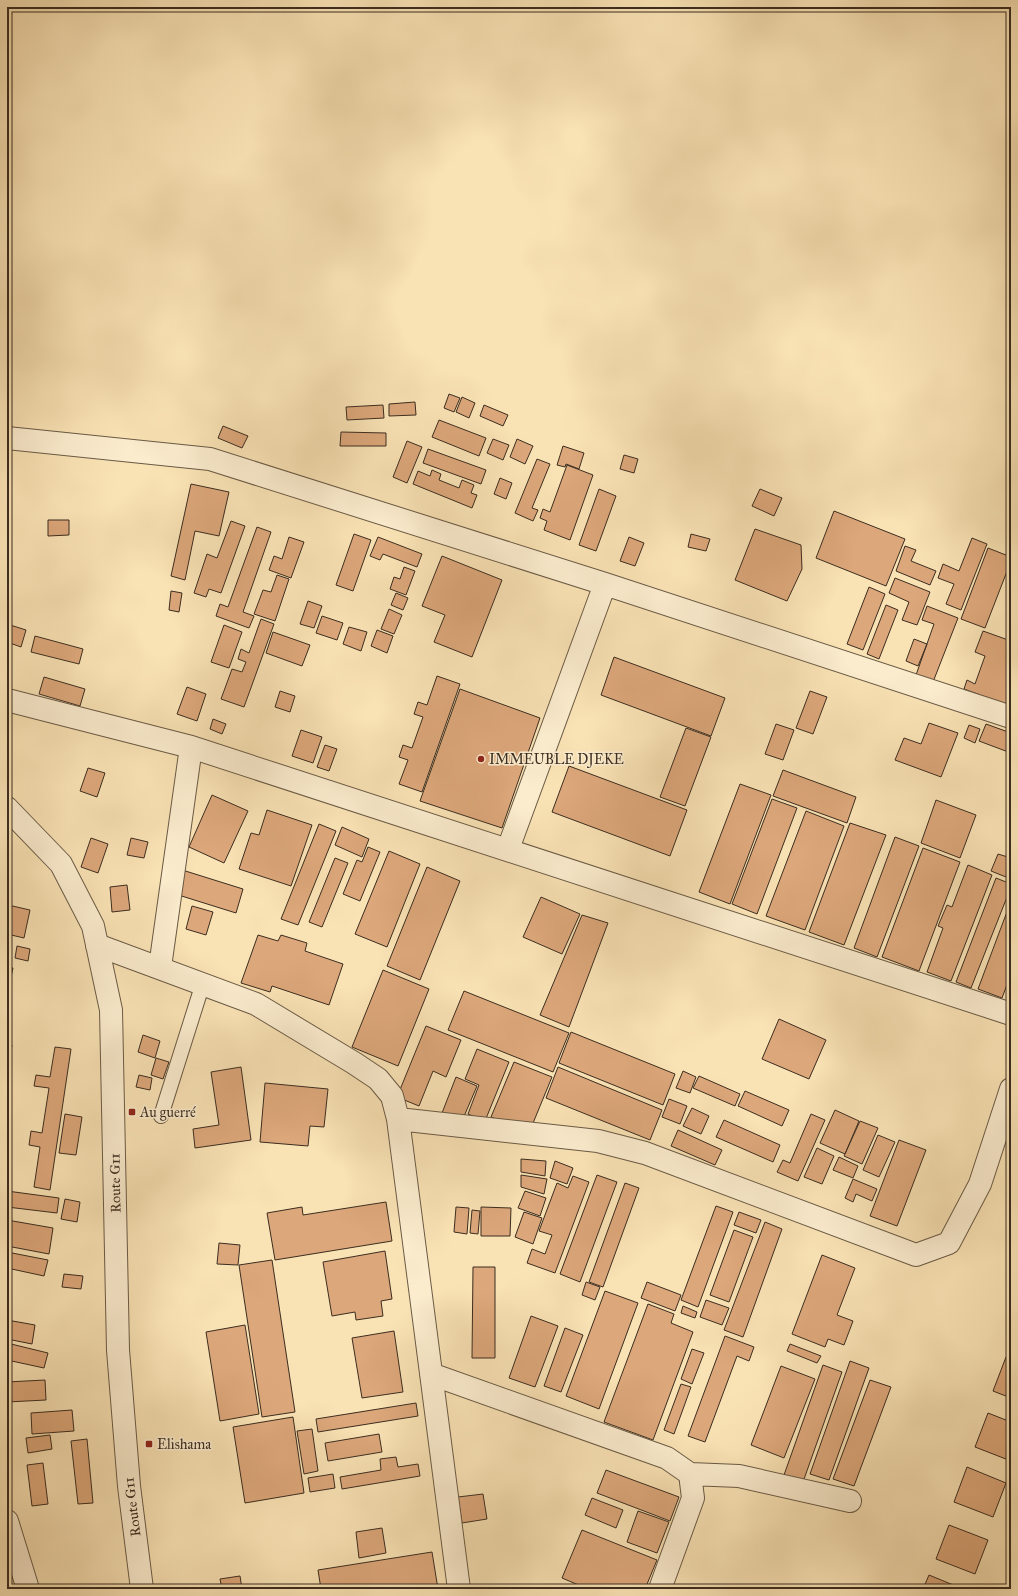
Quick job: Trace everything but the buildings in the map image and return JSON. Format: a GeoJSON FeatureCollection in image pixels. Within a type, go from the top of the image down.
{"type":"FeatureCollection","features":[{"type":"Feature","properties":{"kind":"street"},"geometry":{"type":"LineString","coordinates":[[7,438],[210,459],[605,584],[1011,717]]}},
{"type":"Feature","properties":{"kind":"street"},"geometry":{"type":"LineString","coordinates":[[508,849],[605,584]]}},
{"type":"Feature","properties":{"kind":"street"},"geometry":{"type":"LineString","coordinates":[[7,700],[191,747],[1011,1014]]}},
{"type":"Feature","properties":{"kind":"street"},"geometry":{"type":"LineString","coordinates":[[160,967],[191,747]]}},
{"type":"Feature","properties":{"kind":"street","name":"Route G11"},"geometry":{"type":"LineString","coordinates":[[7,808],[61,864],[93,926],[111,1010],[118,1350],[129,1486],[142,1589]]}},
{"type":"Feature","properties":{"kind":"street"},"geometry":{"type":"LineString","coordinates":[[97,945],[160,967],[256,1004],[378,1079],[392,1096],[398,1118],[459,1589]]}},
{"type":"Feature","properties":{"kind":"street"},"geometry":{"type":"LineString","coordinates":[[398,1118],[598,1141],[645,1153],[916,1255],[949,1243],[980,1184],[1011,1088]]}},
{"type":"Feature","properties":{"kind":"street"},"geometry":{"type":"LineString","coordinates":[[431,1374],[668,1458],[690,1474],[739,1476],[850,1501]]}},
{"type":"Feature","properties":{"kind":"street"},"geometry":{"type":"LineString","coordinates":[[660,1589],[692,1498],[690,1474]]}},
{"type":"Feature","properties":{"kind":"street"},"geometry":{"type":"LineString","coordinates":[[7,1521],[28,1589]]}},
{"type":"Feature","properties":{"kind":"lane"},"geometry":{"type":"LineString","coordinates":[[161,1116],[203,984]]}},
{"type":"Feature","properties":{"kind":"place","name":"IMMEUBLE DJEKE"},"geometry":{"type":"Point","coordinates":[481,759]}},
{"type":"Feature","properties":{"kind":"place","name":"Au guerré"},"geometry":{"type":"Point","coordinates":[132,1112]}},
{"type":"Feature","properties":{"kind":"place","name":"Elishama"},"geometry":{"type":"Point","coordinates":[149,1444]}}]}
